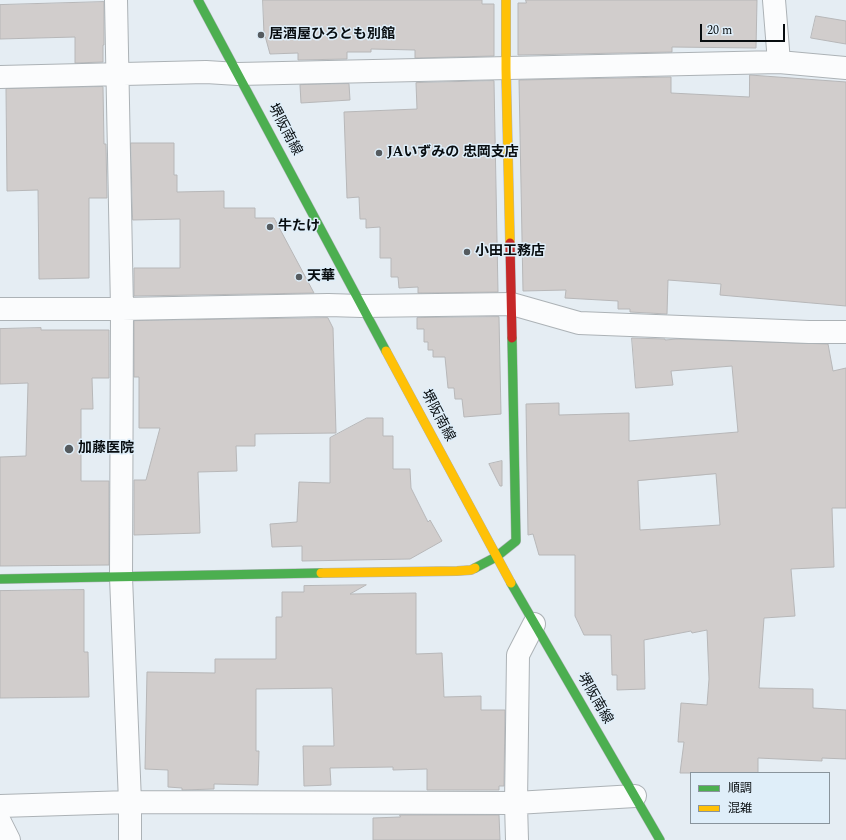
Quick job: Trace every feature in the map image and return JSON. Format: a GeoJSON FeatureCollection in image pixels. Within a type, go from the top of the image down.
{"type":"FeatureCollection","features":[{"type":"Feature","properties":{"kind":"street"},"geometry":{"type":"LineString","coordinates":[[116,0],[122,309],[121,578],[130,802],[130,840]]}},
{"type":"Feature","properties":{"kind":"street","name":"堺阪南線"},"geometry":{"type":"LineString","coordinates":[[198,0],[496,557],[660,840]]}},
{"type":"Feature","properties":{"kind":"street"},"geometry":{"type":"LineString","coordinates":[[0,579],[457,571],[470,570],[496,557],[516,541],[506,69],[506,0]]}},
{"type":"Feature","properties":{"kind":"street"},"geometry":{"type":"LineString","coordinates":[[774,0],[779,62]]}},
{"type":"Feature","properties":{"kind":"street"},"geometry":{"type":"LineString","coordinates":[[0,77],[206,72],[238,74],[506,69],[779,62],[846,68]]}},
{"type":"Feature","properties":{"kind":"street"},"geometry":{"type":"LineString","coordinates":[[0,309],[512,304],[579,322],[809,332],[846,332]]}},
{"type":"Feature","properties":{"kind":"street"},"geometry":{"type":"LineString","coordinates":[[517,840],[518,655],[534,624]]}},
{"type":"Feature","properties":{"kind":"street"},"geometry":{"type":"LineString","coordinates":[[0,806],[130,802],[516,803],[635,796]]}},
{"type":"Feature","properties":{"kind":"street"},"geometry":{"type":"LineString","coordinates":[[0,822],[9,840]]}},
{"type":"Feature","properties":{"kind":"building"},"geometry":{"type":"Polygon","coordinates":[[[263,0],[482,0],[482,4],[494,4],[494,56],[415,58],[415,50],[371,49],[371,52],[347,52],[347,59],[298,60],[298,53],[270,54],[264,32],[263,0]]]}},
{"type":"Feature","properties":{"kind":"building"},"geometry":{"type":"Polygon","coordinates":[[[526,0],[757,0],[756,48],[672,47],[672,52],[518,55],[518,3],[526,3],[526,0]]]}},
{"type":"Feature","properties":{"kind":"building"},"geometry":{"type":"Polygon","coordinates":[[[104,2],[103,62],[75,63],[75,37],[0,39],[0,5],[104,2]]]}},
{"type":"Feature","properties":{"kind":"building"},"geometry":{"type":"Polygon","coordinates":[[[816,16],[846,21],[846,44],[811,38],[816,16]]]}},
{"type":"Feature","properties":{"kind":"building"},"geometry":{"type":"Polygon","coordinates":[[[750,75],[846,82],[846,306],[720,295],[721,284],[668,280],[667,314],[630,312],[630,309],[618,309],[618,301],[565,298],[566,290],[523,291],[519,80],[671,77],[671,93],[749,97],[750,75]]]}},
{"type":"Feature","properties":{"kind":"building"},"geometry":{"type":"Polygon","coordinates":[[[494,81],[498,292],[418,293],[418,287],[399,288],[398,277],[391,277],[391,258],[380,258],[380,227],[366,228],[366,219],[360,219],[359,197],[347,198],[344,112],[417,109],[416,83],[494,81]]]}},
{"type":"Feature","properties":{"kind":"building"},"geometry":{"type":"Polygon","coordinates":[[[349,84],[350,100],[301,103],[300,85],[349,84]]]}},
{"type":"Feature","properties":{"kind":"building"},"geometry":{"type":"Polygon","coordinates":[[[103,87],[107,198],[89,198],[89,278],[39,279],[38,190],[7,191],[6,89],[103,87]]]}},
{"type":"Feature","properties":{"kind":"building"},"geometry":{"type":"Polygon","coordinates":[[[131,143],[174,143],[174,175],[177,175],[177,192],[224,191],[224,208],[255,208],[255,218],[274,218],[314,293],[134,296],[134,268],[180,268],[180,219],[133,220],[131,143]]]}},
{"type":"Feature","properties":{"kind":"building"},"geometry":{"type":"Polygon","coordinates":[[[499,317],[501,414],[464,417],[462,399],[455,399],[454,388],[448,388],[445,357],[433,357],[433,350],[428,350],[428,342],[424,342],[424,329],[417,329],[417,318],[499,317]]]}},
{"type":"Feature","properties":{"kind":"building"},"geometry":{"type":"Polygon","coordinates":[[[328,318],[333,328],[336,433],[255,434],[255,446],[236,446],[237,471],[198,472],[200,533],[134,535],[134,480],[146,480],[160,428],[139,428],[139,377],[134,377],[134,321],[328,318]]]}},
{"type":"Feature","properties":{"kind":"building"},"geometry":{"type":"Polygon","coordinates":[[[41,328],[41,330],[109,330],[109,378],[92,378],[93,409],[81,409],[81,481],[109,481],[109,565],[0,566],[0,457],[26,456],[28,383],[0,384],[0,329],[41,328]]]}},
{"type":"Feature","properties":{"kind":"building"},"geometry":{"type":"Polygon","coordinates":[[[632,338],[828,344],[833,371],[846,368],[846,508],[832,508],[834,567],[791,569],[795,616],[764,618],[759,688],[813,689],[813,708],[846,710],[846,759],[822,758],[822,761],[758,758],[758,772],[680,773],[684,742],[678,742],[681,703],[707,705],[709,679],[707,630],[692,633],[691,631],[644,640],[645,689],[617,690],[617,675],[612,675],[611,635],[584,635],[575,616],[575,555],[539,555],[533,534],[528,535],[526,404],[559,403],[559,415],[629,413],[629,441],[738,432],[732,366],[671,371],[673,385],[636,388],[632,338]],[[716,474],[638,481],[640,530],[720,525],[716,474]]]}},
{"type":"Feature","properties":{"kind":"building"},"geometry":{"type":"Polygon","coordinates":[[[367,418],[383,418],[383,436],[393,436],[393,469],[410,469],[411,488],[428,522],[430,520],[442,541],[410,559],[302,561],[302,546],[272,547],[270,524],[297,522],[299,482],[330,483],[330,438],[367,418]]]}},
{"type":"Feature","properties":{"kind":"building"},"geometry":{"type":"Polygon","coordinates":[[[502,461],[502,486],[500,486],[489,464],[502,461]]]}},
{"type":"Feature","properties":{"kind":"building"},"geometry":{"type":"Polygon","coordinates":[[[366,585],[350,594],[416,593],[416,654],[442,653],[444,697],[481,696],[481,710],[505,710],[504,786],[499,786],[499,790],[427,790],[427,769],[393,770],[393,767],[330,768],[331,785],[304,786],[303,746],[334,746],[332,688],[256,689],[256,751],[259,751],[258,785],[214,784],[214,789],[182,790],[182,788],[168,787],[168,770],[145,769],[147,672],[215,673],[215,659],[276,659],[276,617],[282,617],[282,592],[304,592],[304,586],[366,585]]]}},
{"type":"Feature","properties":{"kind":"building"},"geometry":{"type":"Polygon","coordinates":[[[84,590],[84,652],[88,652],[89,697],[0,698],[0,591],[84,590]]]}},
{"type":"Feature","properties":{"kind":"building"},"geometry":{"type":"Polygon","coordinates":[[[400,815],[499,815],[500,840],[373,840],[373,818],[400,817],[400,815]]]}},
{"type":"Feature","properties":{"kind":"traffic: fast"},"geometry":{"type":"LineString","coordinates":[[198,0],[386,351]]}},
{"type":"Feature","properties":{"kind":"traffic: fast"},"geometry":{"type":"LineString","coordinates":[[475,568],[496,557],[516,541],[512,338]]}},
{"type":"Feature","properties":{"kind":"traffic: fast"},"geometry":{"type":"LineString","coordinates":[[0,579],[321,573]]}},
{"type":"Feature","properties":{"kind":"traffic: fast"},"geometry":{"type":"LineString","coordinates":[[511,583],[660,840]]}},
{"type":"Feature","properties":{"kind":"traffic: slow"},"geometry":{"type":"LineString","coordinates":[[506,0],[510,243]]}},
{"type":"Feature","properties":{"kind":"traffic: slow"},"geometry":{"type":"LineString","coordinates":[[386,351],[511,583]]}},
{"type":"Feature","properties":{"kind":"traffic: slow"},"geometry":{"type":"LineString","coordinates":[[321,573],[457,571],[471,570],[475,568]]}},
{"type":"Feature","properties":{"kind":"traffic: jam"},"geometry":{"type":"LineString","coordinates":[[510,243],[512,338]]}},
{"type":"Feature","properties":{"kind":"place","name":"居酒屋ひろとも別館"},"geometry":{"type":"Point","coordinates":[261,35]}},
{"type":"Feature","properties":{"kind":"place","name":"JAいずみの 忠岡支店"},"geometry":{"type":"Point","coordinates":[379,153]}},
{"type":"Feature","properties":{"kind":"place","name":"牛たけ"},"geometry":{"type":"Point","coordinates":[270,227]}},
{"type":"Feature","properties":{"kind":"place","name":"小田工務店"},"geometry":{"type":"Point","coordinates":[467,252]}},
{"type":"Feature","properties":{"kind":"place","name":"天華"},"geometry":{"type":"Point","coordinates":[299,277]}},
{"type":"Feature","properties":{"kind":"place","name":"加藤医院"},"geometry":{"type":"Point","coordinates":[69,449]}}]}
